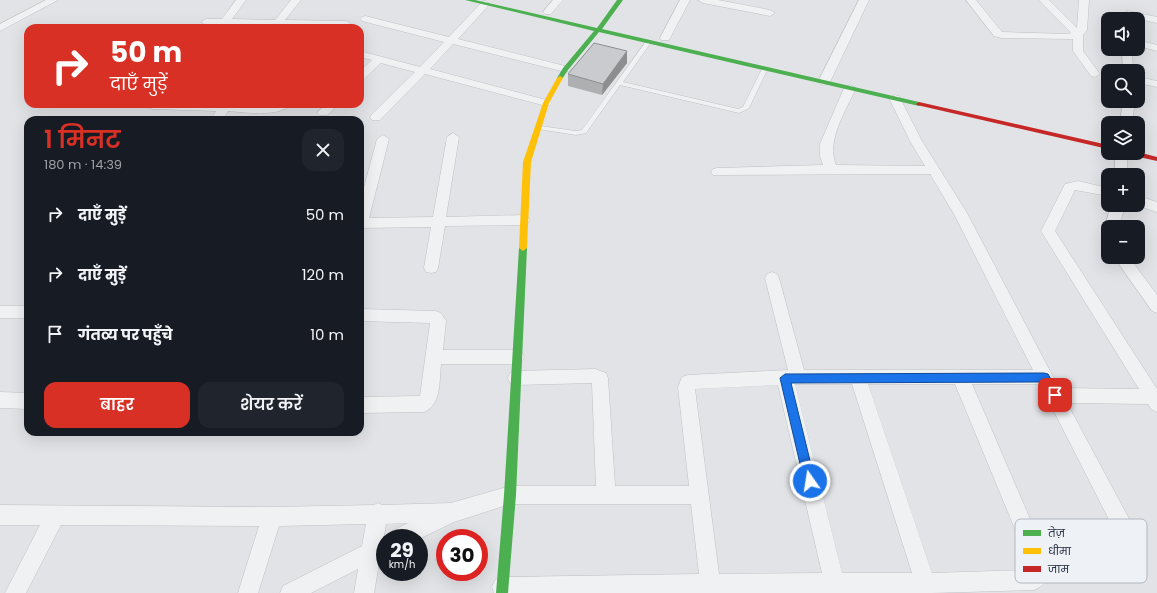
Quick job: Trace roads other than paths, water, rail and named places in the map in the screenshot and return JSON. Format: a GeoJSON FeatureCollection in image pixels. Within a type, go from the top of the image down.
{"type":"FeatureCollection","features":[{"type":"Feature","properties":{"kind":"main road"},"geometry":{"type":"LineString","coordinates":[[468,0],[601,27],[665,38],[826,79],[850,88],[1101,145]]}},
{"type":"Feature","properties":{"kind":"main road"},"geometry":{"type":"LineString","coordinates":[[496,0],[548,12],[649,41],[765,68],[826,79],[1101,138]]}},
{"type":"Feature","properties":{"kind":"main road"},"geometry":{"type":"LineString","coordinates":[[502,590],[510,495],[527,162],[540,128],[546,103],[565,69],[601,27],[620,0]]}},
{"type":"Feature","properties":{"kind":"main road"},"geometry":{"type":"LineString","coordinates":[[1145,148],[1157,151]]}},
{"type":"Feature","properties":{"kind":"main road"},"geometry":{"type":"LineString","coordinates":[[1145,156],[1157,158]]}},
{"type":"Feature","properties":{"kind":"street"},"geometry":{"type":"LineString","coordinates":[[0,28],[53,0]]}},
{"type":"Feature","properties":{"kind":"street"},"geometry":{"type":"LineString","coordinates":[[225,22],[241,0]]}},
{"type":"Feature","properties":{"kind":"street"},"geometry":{"type":"LineString","coordinates":[[278,24],[296,0]]}},
{"type":"Feature","properties":{"kind":"street"},"geometry":{"type":"LineString","coordinates":[[548,12],[558,0]]}},
{"type":"Feature","properties":{"kind":"street"},"geometry":{"type":"LineString","coordinates":[[665,38],[685,0]]}},
{"type":"Feature","properties":{"kind":"street"},"geometry":{"type":"LineString","coordinates":[[703,0],[770,13]]}},
{"type":"Feature","properties":{"kind":"street"},"geometry":{"type":"LineString","coordinates":[[826,79],[864,0]]}},
{"type":"Feature","properties":{"kind":"street"},"geometry":{"type":"LineString","coordinates":[[971,0],[998,34],[1001,35],[1066,37],[1078,35]]}},
{"type":"Feature","properties":{"kind":"street"},"geometry":{"type":"LineString","coordinates":[[1044,0],[1078,35]]}},
{"type":"Feature","properties":{"kind":"street"},"geometry":{"type":"LineString","coordinates":[[1084,0],[1082,30],[1078,35],[1078,51],[1094,74]]}},
{"type":"Feature","properties":{"kind":"street"},"geometry":{"type":"LineString","coordinates":[[376,117],[485,4]]}},
{"type":"Feature","properties":{"kind":"street"},"geometry":{"type":"LineString","coordinates":[[1145,17],[1157,20]]}},
{"type":"Feature","properties":{"kind":"street"},"geometry":{"type":"LineString","coordinates":[[365,19],[565,69]]}},
{"type":"Feature","properties":{"kind":"street"},"geometry":{"type":"LineString","coordinates":[[206,22],[250,24]]}},
{"type":"Feature","properties":{"kind":"street"},"geometry":{"type":"LineString","coordinates":[[1145,45],[1157,48]]}},
{"type":"Feature","properties":{"kind":"street"},"geometry":{"type":"LineString","coordinates":[[364,55],[546,103]]}},
{"type":"Feature","properties":{"kind":"street"},"geometry":{"type":"LineString","coordinates":[[364,74],[379,59]]}},
{"type":"Feature","properties":{"kind":"street"},"geometry":{"type":"LineString","coordinates":[[1145,81],[1157,84]]}},
{"type":"Feature","properties":{"kind":"street"},"geometry":{"type":"LineString","coordinates":[[831,169],[826,156],[826,144],[850,88]]}},
{"type":"Feature","properties":{"kind":"street"},"geometry":{"type":"LineString","coordinates":[[895,98],[916,141],[960,213],[1119,519]]}},
{"type":"Feature","properties":{"kind":"street"},"geometry":{"type":"LineString","coordinates":[[258,108],[280,108]]}},
{"type":"Feature","properties":{"kind":"street"},"geometry":{"type":"LineString","coordinates":[[323,113],[329,108]]}},
{"type":"Feature","properties":{"kind":"street"},"geometry":{"type":"LineString","coordinates":[[431,268],[453,137]]}},
{"type":"Feature","properties":{"kind":"street"},"geometry":{"type":"LineString","coordinates":[[364,212],[383,139]]}},
{"type":"Feature","properties":{"kind":"street"},"geometry":{"type":"LineString","coordinates":[[717,172],[831,169],[935,170]]}},
{"type":"Feature","properties":{"kind":"street"},"geometry":{"type":"LineString","coordinates":[[1101,190],[1078,185],[1070,187],[1048,231],[1156,400]]}},
{"type":"Feature","properties":{"kind":"street"},"geometry":{"type":"LineString","coordinates":[[1145,203],[1157,207]]}},
{"type":"Feature","properties":{"kind":"street"},"geometry":{"type":"LineString","coordinates":[[364,223],[523,220]]}},
{"type":"Feature","properties":{"kind":"street"},"geometry":{"type":"LineString","coordinates":[[1126,264],[1157,307]]}},
{"type":"Feature","properties":{"kind":"street"},"geometry":{"type":"LineString","coordinates":[[772,278],[834,583]]}},
{"type":"Feature","properties":{"kind":"street"},"geometry":{"type":"LineString","coordinates":[[2,315],[24,312]]}},
{"type":"Feature","properties":{"kind":"street"},"geometry":{"type":"LineString","coordinates":[[364,315],[436,317],[438,321],[428,400],[424,404],[364,405]]}},
{"type":"Feature","properties":{"kind":"street"},"geometry":{"type":"LineString","coordinates":[[434,357],[516,357]]}},
{"type":"Feature","properties":{"kind":"street"},"geometry":{"type":"LineString","coordinates":[[516,378],[595,376],[600,378],[606,494]]}},
{"type":"Feature","properties":{"kind":"street"},"geometry":{"type":"LineString","coordinates":[[710,584],[686,387],[688,382],[792,378],[1044,377]]}},
{"type":"Feature","properties":{"kind":"street"},"geometry":{"type":"LineString","coordinates":[[858,378],[925,583]]}},
{"type":"Feature","properties":{"kind":"street"},"geometry":{"type":"LineString","coordinates":[[961,378],[1020,519]]}},
{"type":"Feature","properties":{"kind":"street"},"geometry":{"type":"LineString","coordinates":[[1055,395],[1156,400]]}},
{"type":"Feature","properties":{"kind":"street"},"geometry":{"type":"LineString","coordinates":[[0,400],[24,401]]}},
{"type":"Feature","properties":{"kind":"street"},"geometry":{"type":"LineString","coordinates":[[418,529],[451,513],[510,495],[700,495]]}},
{"type":"Feature","properties":{"kind":"street"},"geometry":{"type":"LineString","coordinates":[[0,515],[272,517],[378,513],[451,513]]}},
{"type":"Feature","properties":{"kind":"street"},"geometry":{"type":"LineString","coordinates":[[378,513],[378,529]]}},
{"type":"Feature","properties":{"kind":"street"},"geometry":{"type":"LineString","coordinates":[[15,593],[56,515]]}},
{"type":"Feature","properties":{"kind":"street"},"geometry":{"type":"LineString","coordinates":[[248,593],[272,517]]}},
{"type":"Feature","properties":{"kind":"street"},"geometry":{"type":"LineString","coordinates":[[290,593],[376,550]]}},
{"type":"Feature","properties":{"kind":"street"},"geometry":{"type":"LineString","coordinates":[[364,593],[376,557]]}},
{"type":"Feature","properties":{"kind":"street"},"geometry":{"type":"LineString","coordinates":[[502,590],[600,590],[710,584],[776,588],[834,583],[1015,581]]}},
{"type":"Feature","properties":{"kind":"lane"},"geometry":{"type":"LineString","coordinates":[[540,128],[583,133],[649,41]]}},
{"type":"Feature","properties":{"kind":"lane"},"geometry":{"type":"LineString","coordinates":[[619,83],[739,111],[746,108],[765,68]]}}]}
